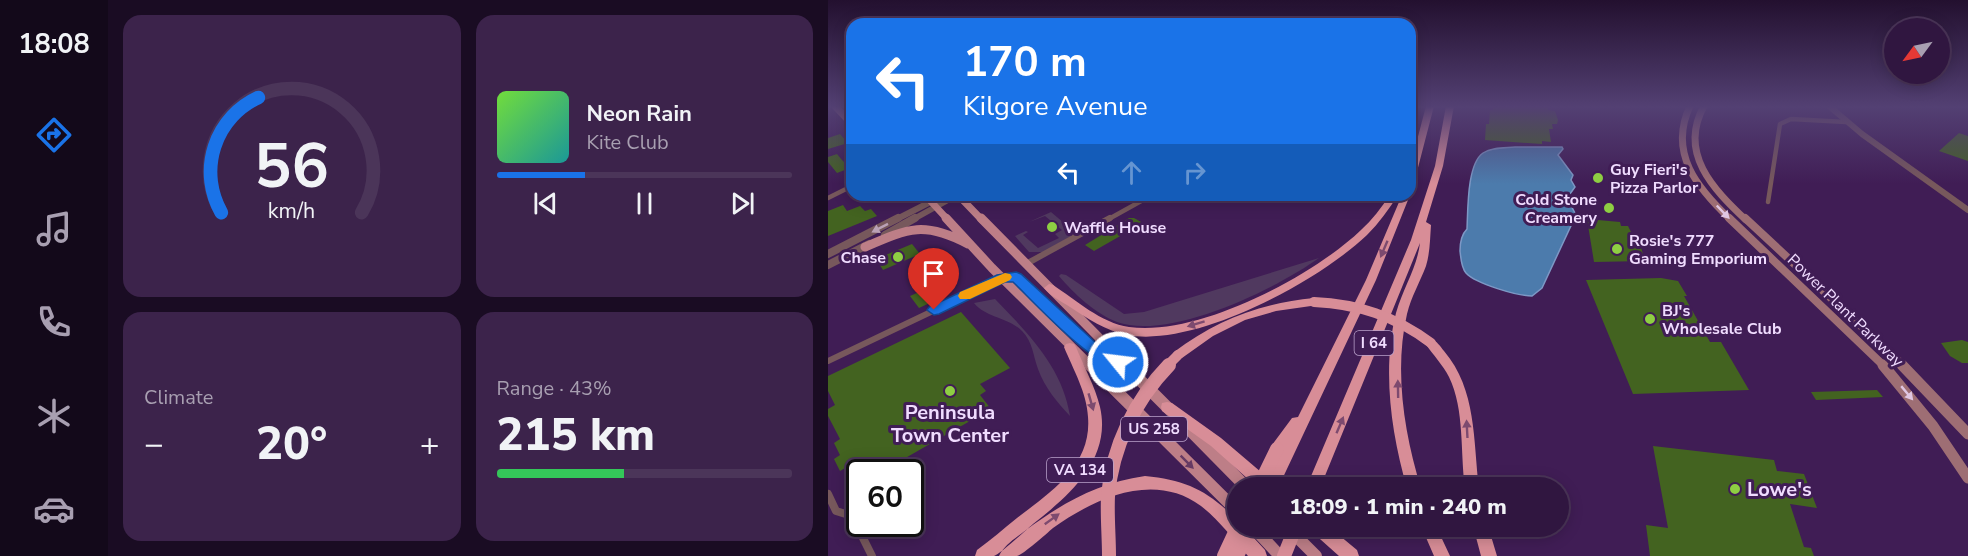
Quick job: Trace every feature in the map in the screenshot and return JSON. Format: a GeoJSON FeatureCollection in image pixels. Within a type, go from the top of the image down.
{"type":"FeatureCollection","features":[{"type":"Feature","properties":{"kind":"highway","name":"I 64"},"geometry":{"type":"LineString","coordinates":[[1318,477],[1403,274],[1428,206],[1446,132]]}},
{"type":"Feature","properties":{"kind":"highway"},"geometry":{"type":"LineString","coordinates":[[1416,150],[1425,133]]}},
{"type":"Feature","properties":{"kind":"highway"},"geometry":{"type":"LineString","coordinates":[[1416,163],[1425,133]]}},
{"type":"Feature","properties":{"kind":"highway"},"geometry":{"type":"LineString","coordinates":[[1049,288],[1102,322],[1121,330],[1156,333],[1191,326],[1261,298],[1323,264],[1361,235],[1389,201]]}},
{"type":"Feature","properties":{"kind":"highway","name":"I 64"},"geometry":{"type":"LineString","coordinates":[[1273,477],[1281,452],[1310,405],[1371,280],[1404,201]]}},
{"type":"Feature","properties":{"kind":"highway"},"geometry":{"type":"LineString","coordinates":[[1410,477],[1404,458],[1398,414],[1398,333],[1402,312],[1423,258],[1428,206]]}},
{"type":"Feature","properties":{"kind":"highway"},"geometry":{"type":"LineString","coordinates":[[1109,556],[1109,488],[1116,453],[1137,406],[1152,384],[1178,355],[1203,336],[1240,317],[1276,306],[1314,302],[1345,304],[1378,312],[1407,325],[1431,343],[1447,363],[1462,392],[1466,411],[1471,477]]}},
{"type":"Feature","properties":{"kind":"highway","name":"VA 134"},"geometry":{"type":"LineString","coordinates":[[983,556],[1069,485],[1085,463],[1091,450],[1095,429],[1094,408],[1070,348]]}},
{"type":"Feature","properties":{"kind":"highway"},"geometry":{"type":"LineString","coordinates":[[1167,407],[1216,442],[1257,477]]}},
{"type":"Feature","properties":{"kind":"highway"},"geometry":{"type":"LineString","coordinates":[[1265,477],[1281,452]]}},
{"type":"Feature","properties":{"kind":"highway"},"geometry":{"type":"LineString","coordinates":[[1007,556],[1047,523],[1076,504],[1112,489],[1148,484],[1185,489],[1197,495],[1211,505],[1259,556]]}},
{"type":"Feature","properties":{"kind":"highway"},"geometry":{"type":"LineString","coordinates":[[1224,556],[1234,537]]}},
{"type":"Feature","properties":{"kind":"highway"},"geometry":{"type":"LineString","coordinates":[[1237,556],[1246,537]]}},
{"type":"Feature","properties":{"kind":"highway"},"geometry":{"type":"LineString","coordinates":[[1282,556],[1291,537]]}},
{"type":"Feature","properties":{"kind":"highway"},"geometry":{"type":"LineString","coordinates":[[1329,537],[1351,556]]}},
{"type":"Feature","properties":{"kind":"highway"},"geometry":{"type":"LineString","coordinates":[[1433,537],[1442,556]]}},
{"type":"Feature","properties":{"kind":"highway"},"geometry":{"type":"LineString","coordinates":[[1483,537],[1489,556]]}},
{"type":"Feature","properties":{"kind":"main road","name":"Power Plant Parkway"},"geometry":{"type":"LineString","coordinates":[[1681,132],[1680,144],[1686,161],[1702,189],[1725,215],[1889,371],[1933,426],[1968,478]]}},
{"type":"Feature","properties":{"kind":"main road","name":"Power Plant Parkway"},"geometry":{"type":"LineString","coordinates":[[1694,132],[1693,144],[1699,162],[1716,189],[1909,371],[1968,434]]}},
{"type":"Feature","properties":{"kind":"main road","name":"US 258"},"geometry":{"type":"LineString","coordinates":[[931,201],[1070,348],[1227,501]]}},
{"type":"Feature","properties":{"kind":"main road","name":"US 258"},"geometry":{"type":"LineString","coordinates":[[963,201],[1236,477]]}},
{"type":"Feature","properties":{"kind":"main road"},"geometry":{"type":"LineString","coordinates":[[865,247],[904,232],[927,229],[944,232],[973,246]]}},
{"type":"Feature","properties":{"kind":"main road"},"geometry":{"type":"LineString","coordinates":[[1002,278],[1019,278],[1090,347],[1132,371]]}},
{"type":"Feature","properties":{"kind":"main road"},"geometry":{"type":"LineString","coordinates":[[1262,537],[1282,556]]}},
{"type":"Feature","properties":{"kind":"main road"},"geometry":{"type":"LineString","coordinates":[[1297,537],[1316,556]]}},
{"type":"Feature","properties":{"kind":"street"},"geometry":{"type":"LineString","coordinates":[[1768,202],[1779,132]]}},
{"type":"Feature","properties":{"kind":"street"},"geometry":{"type":"LineString","coordinates":[[1860,132],[1967,208]]}},
{"type":"Feature","properties":{"kind":"street"},"geometry":{"type":"LineString","coordinates":[[828,198],[846,189]]}},
{"type":"Feature","properties":{"kind":"street"},"geometry":{"type":"LineString","coordinates":[[828,265],[865,247],[931,201]]}},
{"type":"Feature","properties":{"kind":"street"},"geometry":{"type":"LineString","coordinates":[[828,254],[931,201]]}},
{"type":"Feature","properties":{"kind":"street"},"geometry":{"type":"LineString","coordinates":[[1026,264],[1141,201]]}},
{"type":"Feature","properties":{"kind":"street"},"geometry":{"type":"LineString","coordinates":[[828,361],[1002,278]]}},
{"type":"Feature","properties":{"kind":"street"},"geometry":{"type":"LineString","coordinates":[[828,494],[836,511],[852,516],[872,556]]}},
{"type":"Feature","properties":{"kind":"shaded area"},"geometry":{"type":"Polygon","coordinates":[[[1051,212],[1071,229],[1093,224],[1043,252],[1029,252],[1015,236],[1028,232],[1023,235],[1038,248],[1059,238],[1055,234],[1062,230],[1045,216],[1029,222],[1051,212]]]}},
{"type":"Feature","properties":{"kind":"shaded area"},"geometry":{"type":"Polygon","coordinates":[[[1319,258],[1277,284],[1221,309],[1164,324],[1139,326],[1117,322],[1101,314],[1085,302],[1059,276],[1066,275],[1124,314],[1144,312],[1319,258]]]}},
{"type":"Feature","properties":{"kind":"shaded area"},"geometry":{"type":"Polygon","coordinates":[[[995,299],[1031,338],[1052,367],[1060,382],[1070,416],[1044,382],[1026,335],[1016,326],[985,312],[974,303],[995,299]]]}},
{"type":"Feature","properties":{"kind":"water"},"geometry":{"type":"Polygon","coordinates":[[[1515,147],[1562,147],[1558,155],[1573,175],[1571,180],[1575,187],[1567,198],[1576,215],[1542,288],[1532,296],[1498,289],[1471,277],[1463,268],[1460,251],[1461,239],[1467,229],[1471,177],[1478,159],[1490,150],[1515,147]]]}},
{"type":"Feature","properties":{"kind":"building"},"geometry":{"type":"Polygon","coordinates":[[[1486,132],[1549,132],[1551,142],[1542,141],[1542,144],[1485,140],[1486,132]]]}},
{"type":"Feature","properties":{"kind":"building"},"geometry":{"type":"Polygon","coordinates":[[[1959,133],[1968,136],[1968,161],[1939,151],[1959,133]]]}},
{"type":"Feature","properties":{"kind":"building"},"geometry":{"type":"Polygon","coordinates":[[[840,134],[846,144],[828,149],[828,138],[840,134]]]}},
{"type":"Feature","properties":{"kind":"building"},"geometry":{"type":"Polygon","coordinates":[[[837,154],[846,164],[846,170],[837,173],[828,162],[828,157],[837,154]]]}},
{"type":"Feature","properties":{"kind":"building"},"geometry":{"type":"Polygon","coordinates":[[[843,205],[847,211],[860,206],[865,211],[871,209],[877,216],[828,236],[828,211],[843,205]]]}},
{"type":"Feature","properties":{"kind":"building"},"geometry":{"type":"Polygon","coordinates":[[[1129,218],[1143,223],[1094,251],[1085,245],[1129,218]]]}},
{"type":"Feature","properties":{"kind":"building","name":"Rosie's 777 Gaming Emporium"},"geometry":{"type":"Polygon","coordinates":[[[1587,219],[1620,222],[1621,226],[1628,226],[1633,236],[1638,237],[1645,261],[1594,262],[1587,219]]]}},
{"type":"Feature","properties":{"kind":"building","name":"Chase"},"geometry":{"type":"Polygon","coordinates":[[[912,244],[920,254],[883,270],[876,259],[912,244]]]}},
{"type":"Feature","properties":{"kind":"building","name":"BJ's Wholesale Club"},"geometry":{"type":"Polygon","coordinates":[[[1661,278],[1678,281],[1710,342],[1721,342],[1749,390],[1633,394],[1586,280],[1661,278]]]}},
{"type":"Feature","properties":{"kind":"building"},"geometry":{"type":"Polygon","coordinates":[[[939,283],[949,294],[919,308],[910,296],[939,283]]]}},
{"type":"Feature","properties":{"kind":"building"},"geometry":{"type":"Polygon","coordinates":[[[961,312],[1010,368],[980,384],[986,391],[980,395],[991,409],[904,459],[846,459],[846,468],[840,471],[834,459],[840,455],[834,443],[840,439],[828,416],[828,409],[835,405],[828,391],[828,376],[961,312]]]}},
{"type":"Feature","properties":{"kind":"building"},"geometry":{"type":"Polygon","coordinates":[[[1962,340],[1968,342],[1968,363],[1962,363],[1950,356],[1941,343],[1962,340]]]}},
{"type":"Feature","properties":{"kind":"building"},"geometry":{"type":"Polygon","coordinates":[[[1877,390],[1883,397],[1816,400],[1811,392],[1877,390]]]}},
{"type":"Feature","properties":{"kind":"building","name":"Lowe's"},"geometry":{"type":"Polygon","coordinates":[[[1653,446],[1774,460],[1777,471],[1804,474],[1817,508],[1790,504],[1804,547],[1811,548],[1814,556],[1650,556],[1646,525],[1668,528],[1653,446]]]}},
{"type":"Feature","properties":{"kind":"slow traffic"},"geometry":{"type":"LineString","coordinates":[[965,296],[1005,277]]}},
{"type":"Feature","properties":{"kind":"place","name":"Guy Fieri's Pizza Parlor"},"geometry":{"type":"Point","coordinates":[1598,178]}},
{"type":"Feature","properties":{"kind":"place","name":"Cold Stone Creamery"},"geometry":{"type":"Point","coordinates":[1609,208]}},
{"type":"Feature","properties":{"kind":"place","name":"Waffle House"},"geometry":{"type":"Point","coordinates":[1052,227]}},
{"type":"Feature","properties":{"kind":"place","name":"Rosie's 777 Gaming Emporium"},"geometry":{"type":"Point","coordinates":[1617,249]}},
{"type":"Feature","properties":{"kind":"place","name":"Chase"},"geometry":{"type":"Point","coordinates":[898,257]}},
{"type":"Feature","properties":{"kind":"place","name":"BJ's Wholesale Club"},"geometry":{"type":"Point","coordinates":[1650,319]}},
{"type":"Feature","properties":{"kind":"place","name":"Peninsula Town Center"},"geometry":{"type":"Point","coordinates":[950,391]}},
{"type":"Feature","properties":{"kind":"place","name":"Lowe's"},"geometry":{"type":"Point","coordinates":[1735,489]}},
{"type":"Feature","properties":{"kind":"route"},"geometry":{"type":"LineString","coordinates":[[934,310],[1002,278],[1016,277],[1090,347],[1118,362]]}}]}
